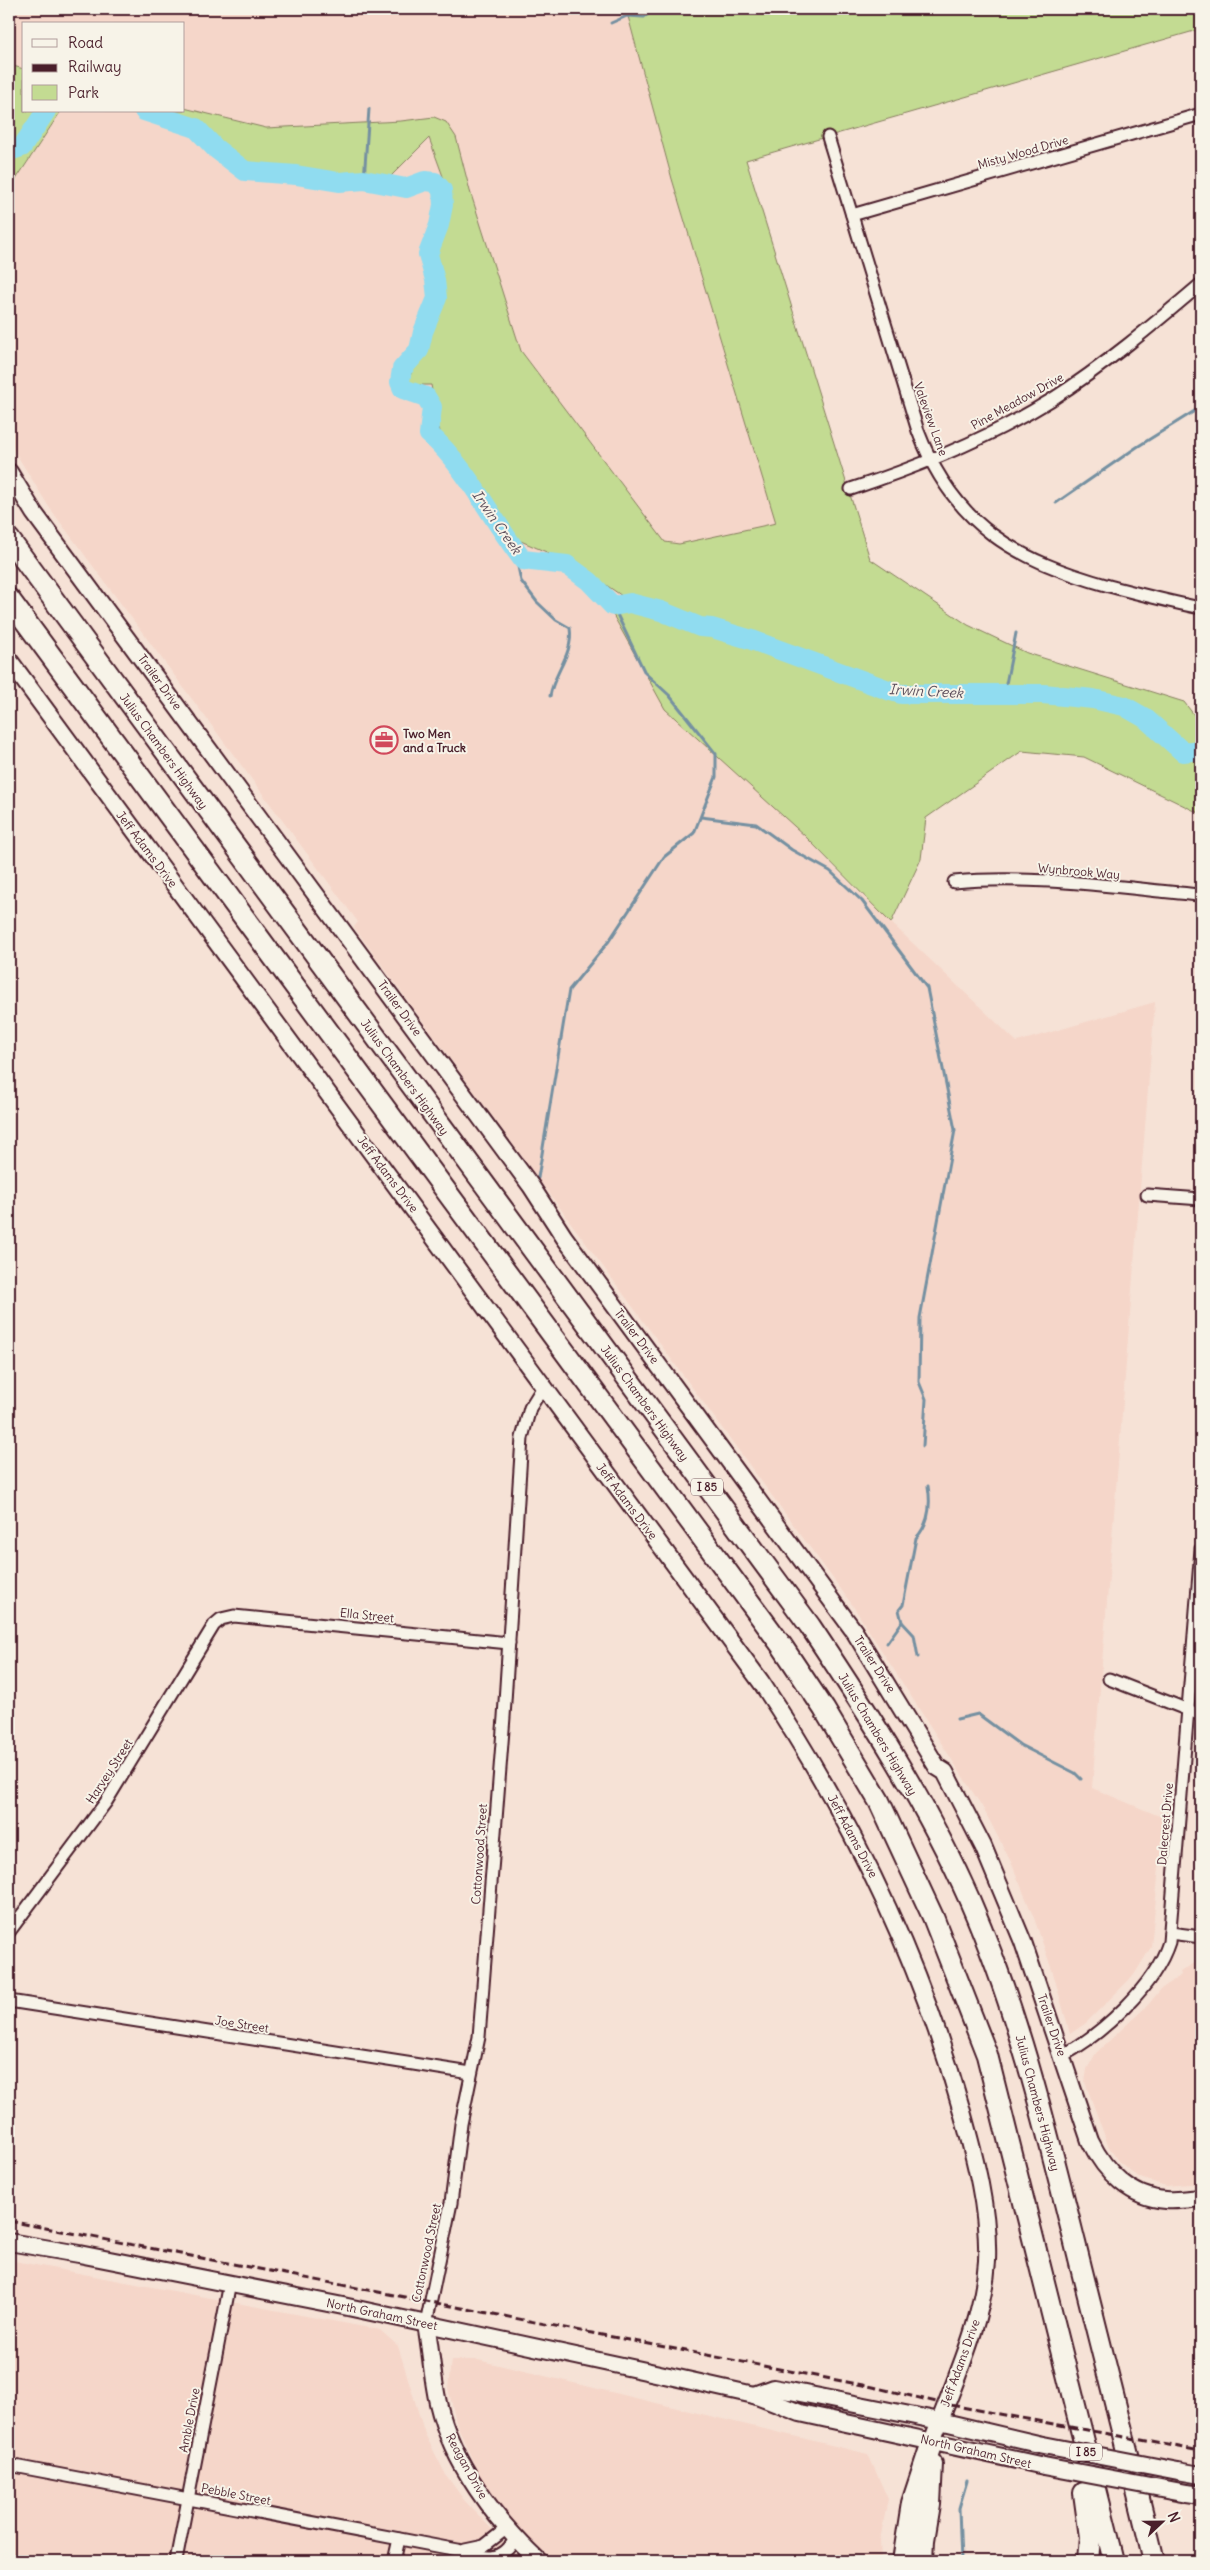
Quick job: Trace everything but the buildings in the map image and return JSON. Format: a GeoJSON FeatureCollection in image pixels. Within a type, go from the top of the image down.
{"type":"FeatureCollection","features":[{"type":"Feature","properties":{"kind":"highway","name":"Julius Chambers Highway"},"geometry":{"type":"LineString","coordinates":[[9,540],[810,1626],[892,1753],[941,1841],[970,1900],[1011,2008],[1038,2096],[1154,2561]]}},
{"type":"Feature","properties":{"kind":"highway","name":"I 85"},"geometry":{"type":"LineString","coordinates":[[9,599],[782,1646],[862,1771],[907,1858],[933,1917],[986,2055],[1005,2120],[1058,2343],[1114,2561]]}},
{"type":"Feature","properties":{"kind":"highway"},"geometry":{"type":"LineString","coordinates":[[1058,2343],[1088,2515],[1090,2537],[1088,2561]]}},
{"type":"Feature","properties":{"kind":"highway"},"geometry":{"type":"LineString","coordinates":[[903,2561],[912,2503],[932,2442]]}},
{"type":"Feature","properties":{"kind":"highway"},"geometry":{"type":"LineString","coordinates":[[924,2561],[924,2540],[930,2504],[932,2442]]}},
{"type":"Feature","properties":{"kind":"highway"},"geometry":{"type":"LineString","coordinates":[[1142,2509],[1164,2561]]}},
{"type":"Feature","properties":{"kind":"street","name":"Misty Wood Drive"},"geometry":{"type":"LineString","coordinates":[[852,215],[1201,114]]}},
{"type":"Feature","properties":{"kind":"street","name":"Valeview Lane"},"geometry":{"type":"LineString","coordinates":[[828,137],[918,431],[930,461],[961,505],[983,527],[1018,552],[1066,574],[1168,602],[1201,608]]}},
{"type":"Feature","properties":{"kind":"street","name":"Pine Meadow Drive"},"geometry":{"type":"LineString","coordinates":[[851,489],[930,461],[1009,424],[1052,399],[1108,359],[1201,284]]}},
{"type":"Feature","properties":{"kind":"street","name":"Trailer Drive"},"geometry":{"type":"LineString","coordinates":[[9,472],[34,513],[531,1186],[564,1237],[859,1639],[937,1767],[945,1772],[983,1846],[1023,1942],[1090,2142],[1098,2157],[1114,2177],[1128,2187],[1151,2197],[1166,2200],[1201,2198]]}},
{"type":"Feature","properties":{"kind":"street","name":"Jeff Adams Drive"},"geometry":{"type":"LineString","coordinates":[[9,660],[706,1606],[782,1714],[822,1778],[872,1870],[924,1993],[950,2069],[967,2131],[984,2207],[987,2235],[986,2269],[980,2306],[970,2340],[932,2442]]}},
{"type":"Feature","properties":{"kind":"street","name":"Wynbrook Way"},"geometry":{"type":"LineString","coordinates":[[954,882],[992,878],[1201,895]]}},
{"type":"Feature","properties":{"kind":"street"},"geometry":{"type":"LineString","coordinates":[[1147,1195],[1201,1199]]}},
{"type":"Feature","properties":{"kind":"street","name":"Cottonwood Street"},"geometry":{"type":"LineString","coordinates":[[426,2324],[451,2203],[460,2129],[479,2037],[510,1643],[522,1438],[530,1408],[543,1387]]}},
{"type":"Feature","properties":{"kind":"street","name":"Dalecrest Drive"},"geometry":{"type":"LineString","coordinates":[[1062,2056],[1096,2033],[1146,1984],[1165,1955],[1170,1933],[1201,1549]]}},
{"type":"Feature","properties":{"kind":"street","name":"Ella Street"},"geometry":{"type":"LineString","coordinates":[[221,1619],[234,1616],[510,1643]]}},
{"type":"Feature","properties":{"kind":"street","name":"Harvey Street"},"geometry":{"type":"LineString","coordinates":[[9,1932],[106,1802],[214,1624],[221,1619]]}},
{"type":"Feature","properties":{"kind":"street"},"geometry":{"type":"LineString","coordinates":[[1109,1679],[1201,1715]]}},
{"type":"Feature","properties":{"kind":"street"},"geometry":{"type":"LineString","coordinates":[[1170,1933],[1201,1937]]}},
{"type":"Feature","properties":{"kind":"street","name":"Joe Street"},"geometry":{"type":"LineString","coordinates":[[9,2001],[471,2073]]}},
{"type":"Feature","properties":{"kind":"street","name":"North Graham Street"},"geometry":{"type":"LineString","coordinates":[[9,2242],[230,2283],[426,2324],[754,2394],[800,2413],[1044,2466],[1194,2494]]}},
{"type":"Feature","properties":{"kind":"street","name":"Amble Drive"},"geometry":{"type":"LineString","coordinates":[[176,2561],[230,2283]]}},
{"type":"Feature","properties":{"kind":"street","name":"Reagan Drive"},"geometry":{"type":"LineString","coordinates":[[426,2324],[433,2379],[446,2429],[472,2478],[511,2533],[539,2561]]}},
{"type":"Feature","properties":{"kind":"street","name":"North Graham Street"},"geometry":{"type":"LineString","coordinates":[[754,2394],[773,2388],[940,2421],[1038,2444],[1201,2475]]}},
{"type":"Feature","properties":{"kind":"street","name":"Pebble Street"},"geometry":{"type":"LineString","coordinates":[[9,2465],[458,2550],[501,2561]]}},
{"type":"Feature","properties":{"kind":"street","name":"Pebble Street"},"geometry":{"type":"LineString","coordinates":[[458,2550],[469,2550],[484,2546],[511,2533],[511,2547],[499,2556],[477,2556]]}},
{"type":"Feature","properties":{"kind":"street"},"geometry":{"type":"LineString","coordinates":[[394,2561],[399,2539]]}},
{"type":"Feature","properties":{"kind":"shaded area"},"geometry":{"type":"Polygon","coordinates":[[[9,9],[626,9],[672,179],[791,572],[696,587],[521,351],[470,191],[456,137],[434,117],[401,121],[266,128],[185,108],[185,22],[22,22],[22,68],[9,65],[9,9]]]}},
{"type":"Feature","properties":{"kind":"shaded area"},"geometry":{"type":"Polygon","coordinates":[[[60,112],[149,112],[191,128],[233,164],[288,178],[360,176],[385,182],[429,138],[448,190],[428,251],[443,279],[441,307],[407,384],[431,385],[441,437],[516,539],[577,565],[625,599],[607,605],[805,836],[845,879],[1017,1042],[1155,1002],[1092,1788],[1164,1818],[1151,1947],[1134,1975],[1086,2023],[1070,2034],[1054,1976],[1034,1918],[1011,1862],[983,1808],[851,1603],[354,927],[358,922],[49,507],[15,452],[9,435],[9,190],[60,112]]]}},
{"type":"Feature","properties":{"kind":"shaded area"},"geometry":{"type":"Polygon","coordinates":[[[1201,1959],[1201,2183],[1166,2186],[1140,2178],[1118,2161],[1108,2145],[1085,2082],[1087,2069],[1096,2053],[1148,2005],[1161,1989],[1181,1975],[1180,1972],[1201,1959]]]}},
{"type":"Feature","properties":{"kind":"shaded area"},"geometry":{"type":"Polygon","coordinates":[[[9,2260],[380,2330],[398,2346],[425,2434],[446,2475],[464,2500],[522,2561],[9,2561],[9,2260]]]}},
{"type":"Feature","properties":{"kind":"shaded area"},"geometry":{"type":"Polygon","coordinates":[[[451,2360],[478,2360],[868,2454],[888,2499],[880,2540],[881,2561],[553,2561],[536,2550],[501,2511],[480,2478],[457,2425],[448,2388],[451,2360]]]}},
{"type":"Feature","properties":{"kind":"green space"},"geometry":{"type":"Polygon","coordinates":[[[626,9],[1201,9],[1201,29],[746,160],[870,559],[968,625],[1027,653],[1184,702],[1201,724],[1201,814],[1084,757],[1022,751],[926,818],[921,859],[891,923],[805,836],[665,709],[607,604],[625,598],[577,565],[516,539],[441,437],[431,385],[406,385],[441,306],[443,279],[428,251],[448,190],[429,138],[385,182],[360,176],[288,178],[233,164],[191,128],[149,112],[185,112],[185,108],[266,128],[401,121],[434,117],[446,122],[456,137],[470,191],[521,351],[665,542],[679,544],[776,523],[672,179],[626,9]]]}},
{"type":"Feature","properties":{"kind":"green space"},"geometry":{"type":"Polygon","coordinates":[[[9,65],[22,68],[22,112],[60,112],[9,190],[9,65]]]}},
{"type":"Feature","properties":{"kind":"waterway"},"geometry":{"type":"LineString","coordinates":[[611,23],[627,16],[644,17],[654,9]]}},
{"type":"Feature","properties":{"kind":"waterway"},"geometry":{"type":"LineString","coordinates":[[364,180],[369,109]]}},
{"type":"Feature","properties":{"kind":"waterway","name":"Irwin Creek"},"geometry":{"type":"LineString","coordinates":[[9,151],[22,147],[45,112]]}},
{"type":"Feature","properties":{"kind":"waterway","name":"Irwin Creek"},"geometry":{"type":"LineString","coordinates":[[147,112],[196,128],[215,148],[245,171],[296,175],[339,182],[364,180],[406,188],[425,181],[435,182],[442,190],[443,205],[439,225],[428,254],[435,280],[437,298],[423,332],[419,350],[402,369],[400,382],[403,389],[426,397],[432,407],[429,434],[443,447],[467,478],[523,560],[567,565],[589,581],[613,606],[630,603],[661,611],[700,627],[712,628],[752,640],[901,694],[1043,694],[1093,699],[1124,706],[1145,718],[1183,752],[1201,750]]}},
{"type":"Feature","properties":{"kind":"waterway"},"geometry":{"type":"LineString","coordinates":[[1056,503],[1137,447],[1201,407]]}},
{"type":"Feature","properties":{"kind":"waterway"},"geometry":{"type":"LineString","coordinates":[[523,560],[517,562],[521,581],[537,602],[556,620],[570,628],[569,646],[550,696]]}},
{"type":"Feature","properties":{"kind":"waterway"},"geometry":{"type":"LineString","coordinates":[[538,1178],[569,990],[609,941],[664,857],[694,833],[716,777],[716,754],[669,695],[645,673],[613,606]]}},
{"type":"Feature","properties":{"kind":"waterway"},"geometry":{"type":"LineString","coordinates":[[1004,694],[1016,633]]}},
{"type":"Feature","properties":{"kind":"waterway"},"geometry":{"type":"LineString","coordinates":[[701,817],[756,824],[792,850],[830,871],[862,901],[927,988],[955,1130],[920,1318],[919,1382],[926,1399],[923,1446]]}},
{"type":"Feature","properties":{"kind":"waterway"},"geometry":{"type":"LineString","coordinates":[[918,1657],[914,1635],[902,1622],[899,1610],[903,1605],[916,1538],[927,1520],[928,1486]]}},
{"type":"Feature","properties":{"kind":"waterway"},"geometry":{"type":"LineString","coordinates":[[887,1643],[902,1622]]}},
{"type":"Feature","properties":{"kind":"waterway"},"geometry":{"type":"LineString","coordinates":[[957,1719],[978,1714],[1020,1745],[1075,1773],[1081,1779]]}},
{"type":"Feature","properties":{"kind":"waterway"},"geometry":{"type":"LineString","coordinates":[[961,2561],[959,2508],[967,2481]]}},
{"type":"Feature","properties":{"kind":"railway"},"geometry":{"type":"LineString","coordinates":[[9,2221],[873,2387],[945,2404],[1201,2451]]}},
{"type":"Feature","properties":{"kind":"place","name":"Two Men and a Truck"},"geometry":{"type":"Point","coordinates":[384,740]}}]}
